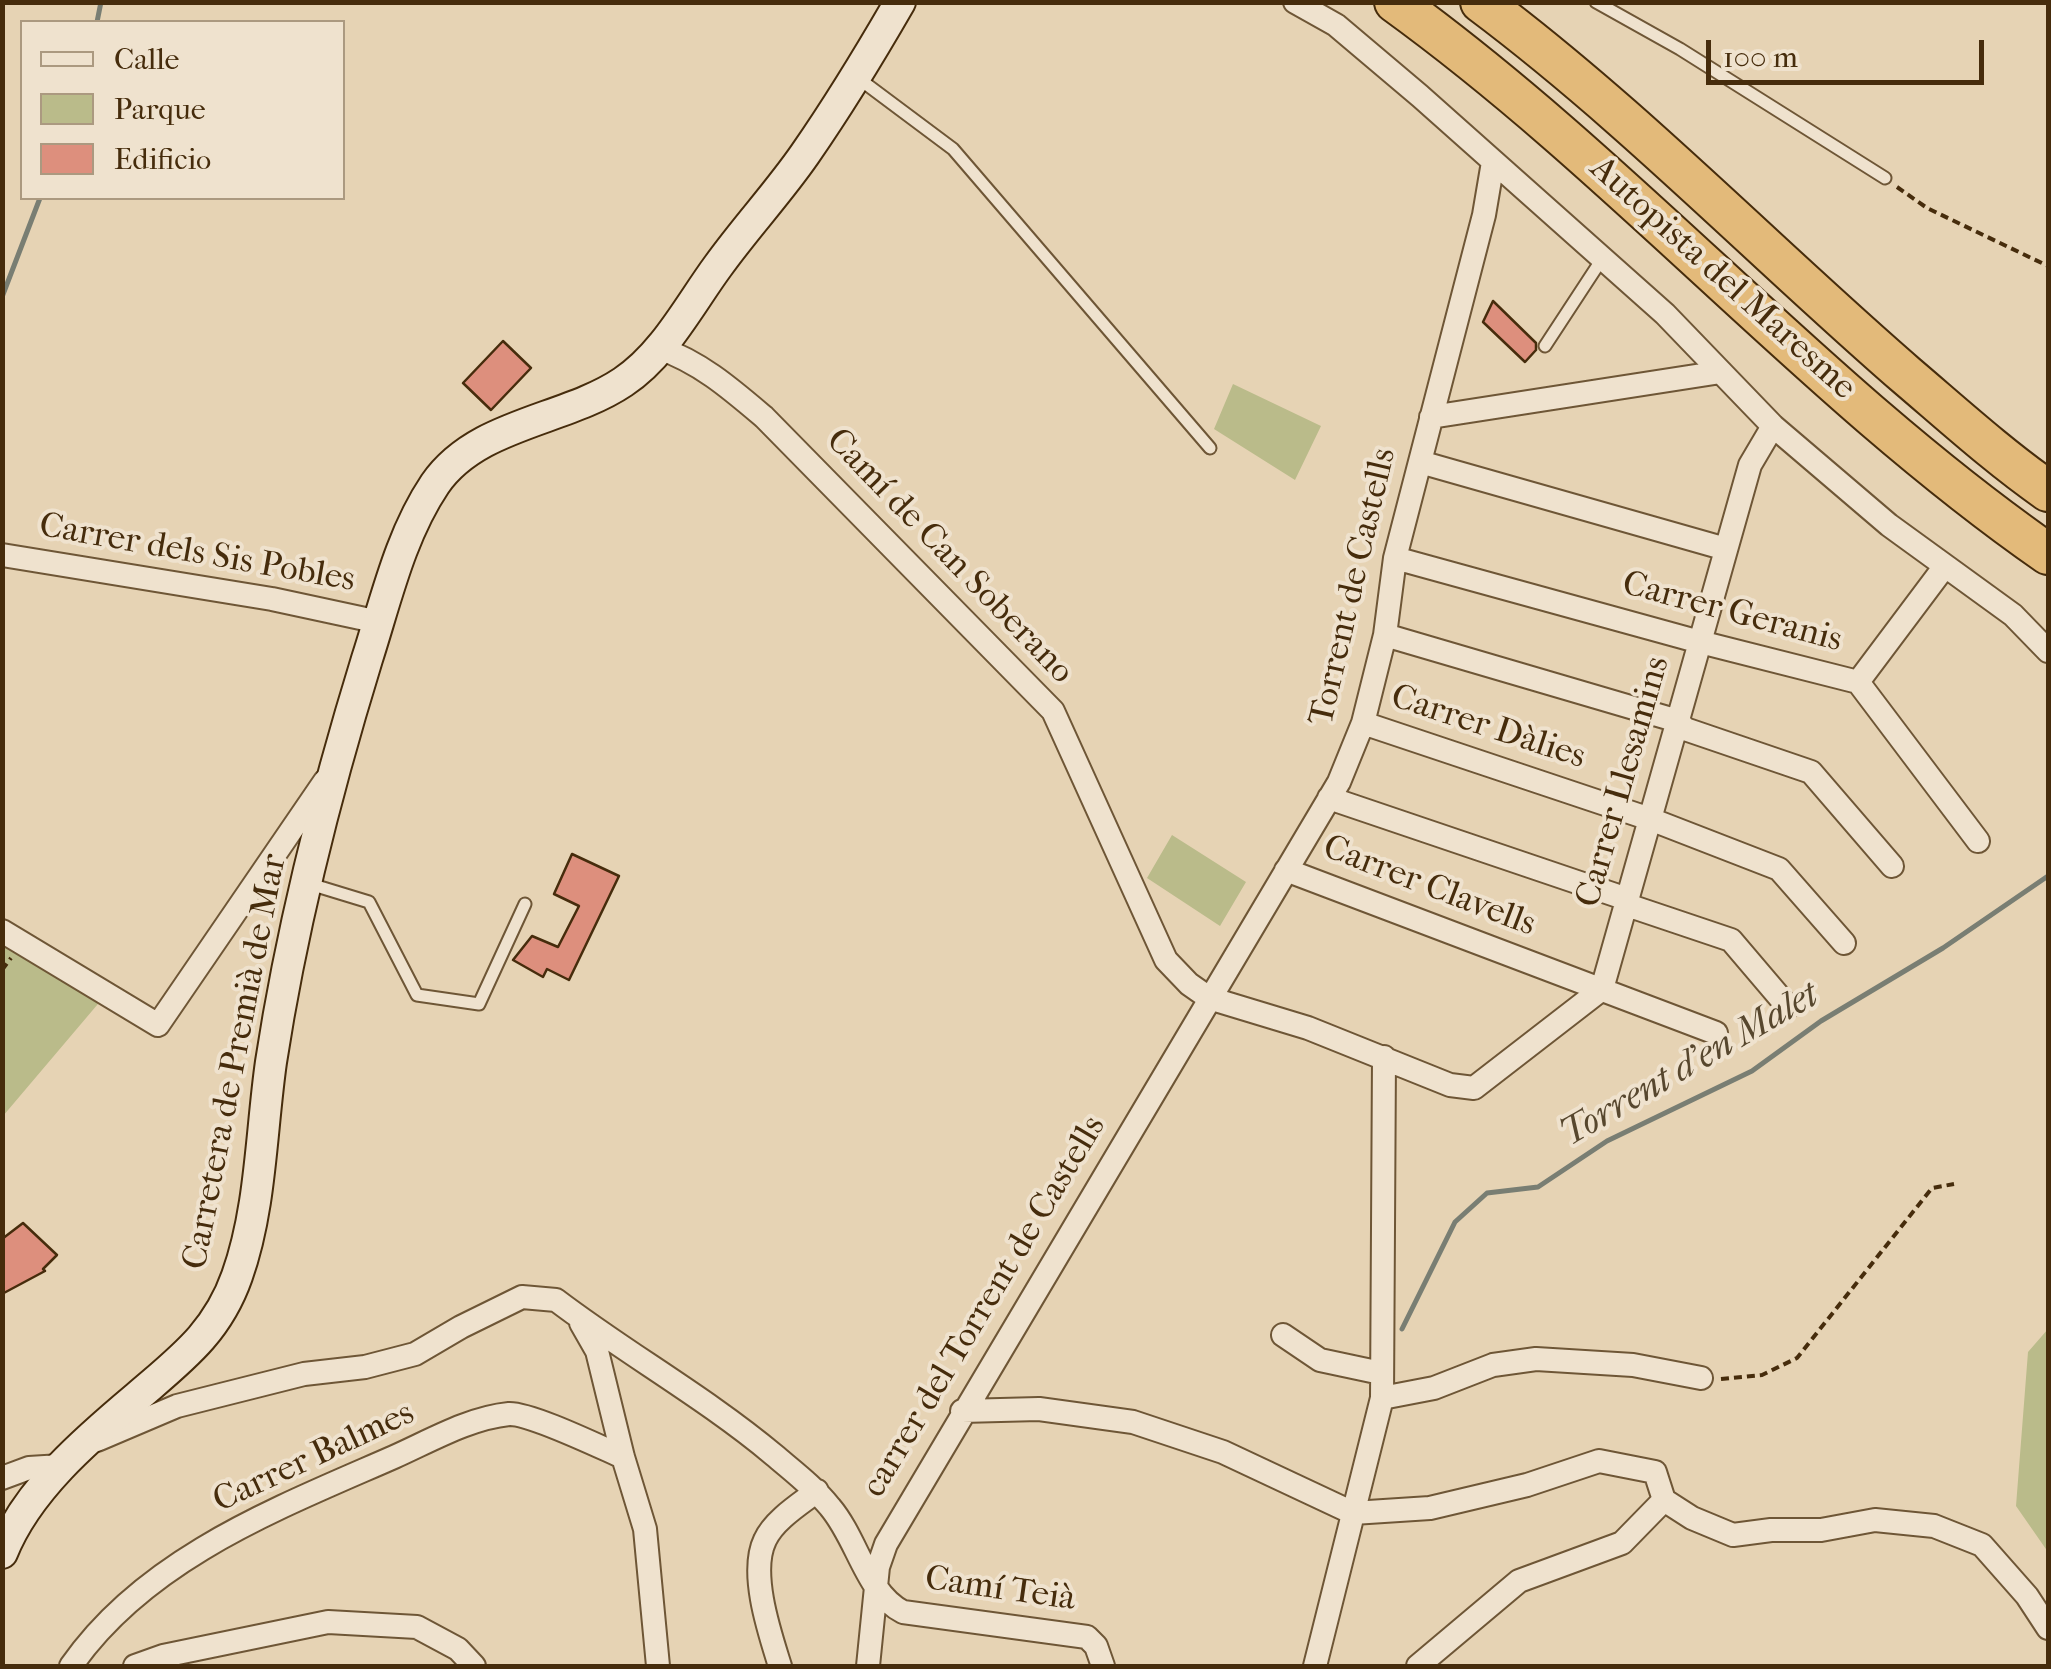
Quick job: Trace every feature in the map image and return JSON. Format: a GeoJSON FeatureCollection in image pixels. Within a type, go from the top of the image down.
{"type":"FeatureCollection","features":[{"type":"Feature","properties":{"kind":"highway","name":"Autopista del Maresme"},"geometry":{"type":"LineString","coordinates":[[1396,2],[1478,62],[1808,359],[1975,503],[2048,554]]}},
{"type":"Feature","properties":{"kind":"highway","name":"Autopista del Maresme"},"geometry":{"type":"LineString","coordinates":[[1481,2],[1661,151],[1830,309],[1978,437],[2048,491]]}},
{"type":"Feature","properties":{"kind":"street","name":"Carretera de Premià de Mar"},"geometry":{"type":"LineString","coordinates":[[2,1552],[24,1514],[62,1466],[199,1345],[224,1308],[238,1274],[252,1210],[283,987],[333,770],[403,547],[424,503],[455,462],[482,444],[626,381],[659,348],[804,156],[900,2]]}},
{"type":"Feature","properties":{"kind":"street"},"geometry":{"type":"LineString","coordinates":[[1296,2],[1336,25],[1602,258],[1665,314],[1773,426],[1888,525],[2012,615],[2048,652]]}},
{"type":"Feature","properties":{"kind":"street","name":"Torrent de Castells"},"geometry":{"type":"LineString","coordinates":[[1209,998],[1329,798],[1363,724],[1384,635],[1395,558],[1484,215],[1493,162]]}},
{"type":"Feature","properties":{"kind":"street","name":"Camí de Can Soberano"},"geometry":{"type":"LineString","coordinates":[[659,348],[680,355],[722,382],[764,417],[1052,711],[1166,960],[1209,998],[1308,1028],[1450,1085],[1474,1088],[1602,989]]}},
{"type":"Feature","properties":{"kind":"street"},"geometry":{"type":"LineString","coordinates":[[1431,417],[1721,372]]}},
{"type":"Feature","properties":{"kind":"street","name":"Carrer Llesamins"},"geometry":{"type":"LineString","coordinates":[[1602,989],[1750,465],[1773,426]]}},
{"type":"Feature","properties":{"kind":"street"},"geometry":{"type":"LineString","coordinates":[[1420,462],[1726,549]]}},
{"type":"Feature","properties":{"kind":"street","name":"Carrer dels Sis Pobles"},"geometry":{"type":"LineString","coordinates":[[2,555],[272,598],[379,622]]}},
{"type":"Feature","properties":{"kind":"street","name":"Carrer Geranis"},"geometry":{"type":"LineString","coordinates":[[1395,558],[1858,682],[1978,842]]}},
{"type":"Feature","properties":{"kind":"street"},"geometry":{"type":"LineString","coordinates":[[1858,682],[1945,566]]}},
{"type":"Feature","properties":{"kind":"street"},"geometry":{"type":"LineString","coordinates":[[1384,635],[1678,720],[1684,730],[1811,772],[1892,866]]}},
{"type":"Feature","properties":{"kind":"street","name":"Carrer Dàlies"},"geometry":{"type":"LineString","coordinates":[[1363,724],[1650,819],[1779,869],[1844,943]]}},
{"type":"Feature","properties":{"kind":"street"},"geometry":{"type":"LineString","coordinates":[[2,931],[158,1024],[333,770]]}},
{"type":"Feature","properties":{"kind":"street"},"geometry":{"type":"LineString","coordinates":[[1329,798],[1628,899],[1633,907],[1731,940],[1788,1007]]}},
{"type":"Feature","properties":{"kind":"street","name":"Carrer Clavells"},"geometry":{"type":"LineString","coordinates":[[1286,870],[1716,1034]]}},
{"type":"Feature","properties":{"kind":"street","name":"carrer del Torrent de Castells"},"geometry":{"type":"LineString","coordinates":[[868,1666],[878,1567],[886,1544],[1209,998]]}},
{"type":"Feature","properties":{"kind":"street"},"geometry":{"type":"LineString","coordinates":[[1315,1666],[1382,1398],[1384,1057]]}},
{"type":"Feature","properties":{"kind":"street"},"geometry":{"type":"LineString","coordinates":[[84,1445],[177,1406],[304,1374],[365,1367],[415,1354],[522,1297],[556,1300],[734,1421],[817,1491],[854,1542],[876,1590]]}},
{"type":"Feature","properties":{"kind":"street"},"geometry":{"type":"LineString","coordinates":[[576,1316],[597,1351],[645,1530],[658,1666]]}},
{"type":"Feature","properties":{"kind":"street"},"geometry":{"type":"LineString","coordinates":[[1283,1335],[1320,1360],[1381,1373]]}},
{"type":"Feature","properties":{"kind":"street"},"geometry":{"type":"LineString","coordinates":[[1382,1398],[1434,1388],[1493,1365],[1536,1359],[1634,1364],[1701,1378]]}},
{"type":"Feature","properties":{"kind":"street"},"geometry":{"type":"LineString","coordinates":[[962,1411],[1038,1409],[1133,1422],[1224,1452],[1353,1513],[1430,1508],[1527,1485],[1600,1461],[1655,1472],[1664,1500],[1692,1518],[1733,1535],[1821,1530],[1874,1520],[1934,1526],[1982,1545],[2028,1596],[2048,1628]]}},
{"type":"Feature","properties":{"kind":"street","name":"Carrer Balmes"},"geometry":{"type":"LineString","coordinates":[[71,1666],[87,1643],[128,1602],[172,1568],[268,1512],[476,1421],[513,1414],[623,1457]]}},
{"type":"Feature","properties":{"kind":"street"},"geometry":{"type":"LineString","coordinates":[[2,1478],[29,1468],[62,1466]]}},
{"type":"Feature","properties":{"kind":"street"},"geometry":{"type":"LineString","coordinates":[[780,1666],[759,1580],[764,1541],[788,1514],[817,1491]]}},
{"type":"Feature","properties":{"kind":"street"},"geometry":{"type":"LineString","coordinates":[[1418,1666],[1519,1581],[1622,1543],[1664,1500]]}},
{"type":"Feature","properties":{"kind":"street","name":"Camí Teià"},"geometry":{"type":"LineString","coordinates":[[876,1590],[889,1605],[903,1612],[1087,1637],[1096,1646],[1102,1666]]}},
{"type":"Feature","properties":{"kind":"street"},"geometry":{"type":"LineString","coordinates":[[136,1666],[163,1656],[328,1622],[417,1627],[458,1649],[474,1666]]}},
{"type":"Feature","properties":{"kind":"lane"},"geometry":{"type":"LineString","coordinates":[[1596,2],[1680,49],[1886,178]]}},
{"type":"Feature","properties":{"kind":"lane"},"geometry":{"type":"LineString","coordinates":[[855,76],[953,150],[1210,448]]}},
{"type":"Feature","properties":{"kind":"lane"},"geometry":{"type":"LineString","coordinates":[[1545,346],[1602,258]]}},
{"type":"Feature","properties":{"kind":"lane"},"geometry":{"type":"LineString","coordinates":[[306,882],[369,902],[416,995],[479,1004],[524,904]]}},
{"type":"Feature","properties":{"kind":"path"},"geometry":{"type":"LineString","coordinates":[[1886,178],[1926,208],[2048,266]]}},
{"type":"Feature","properties":{"kind":"path"},"geometry":{"type":"LineString","coordinates":[[1701,1378],[1730,1380],[1762,1375],[1797,1358],[1932,1188],[1954,1184]]}},
{"type":"Feature","properties":{"kind":"green space"},"geometry":{"type":"Polygon","coordinates":[[[1233,384],[1321,426],[1295,480],[1214,429],[1233,384]]]}},
{"type":"Feature","properties":{"kind":"green space"},"geometry":{"type":"Polygon","coordinates":[[[1172,835],[1246,882],[1220,926],[1147,878],[1172,835]]]}},
{"type":"Feature","properties":{"kind":"green space"},"geometry":{"type":"Polygon","coordinates":[[[3,938],[103,998],[3,1116],[3,938]]]}},
{"type":"Feature","properties":{"kind":"green space"},"geometry":{"type":"Polygon","coordinates":[[[2048,1329],[2048,1552],[2016,1506],[2028,1352],[2048,1329]]]}},
{"type":"Feature","properties":{"kind":"building"},"geometry":{"type":"Polygon","coordinates":[[[1493,301],[1536,343],[1536,350],[1525,362],[1483,322],[1493,301]]]}},
{"type":"Feature","properties":{"kind":"building"},"geometry":{"type":"Polygon","coordinates":[[[503,341],[531,368],[491,410],[463,383],[503,341]]]}},
{"type":"Feature","properties":{"kind":"building"},"geometry":{"type":"Polygon","coordinates":[[[572,854],[619,876],[569,980],[547,969],[543,977],[513,960],[532,936],[558,947],[579,906],[554,894],[572,854]]]}},
{"type":"Feature","properties":{"kind":"building"},"geometry":{"type":"Polygon","coordinates":[[[23,1223],[57,1255],[45,1271],[2,1294],[2,1239],[23,1223]]]}},
{"type":"Feature","properties":{"kind":"waterway"},"geometry":{"type":"LineString","coordinates":[[97,20],[101,2]]}},
{"type":"Feature","properties":{"kind":"waterway"},"geometry":{"type":"LineString","coordinates":[[2,297],[39,200]]}},
{"type":"Feature","properties":{"kind":"waterway","name":"Torrent d'en Malet"},"geometry":{"type":"LineString","coordinates":[[1402,1329],[1455,1222],[1487,1193],[1538,1187],[1607,1141],[1752,1071],[1821,1021],[1943,948],[2048,876]]}}]}
